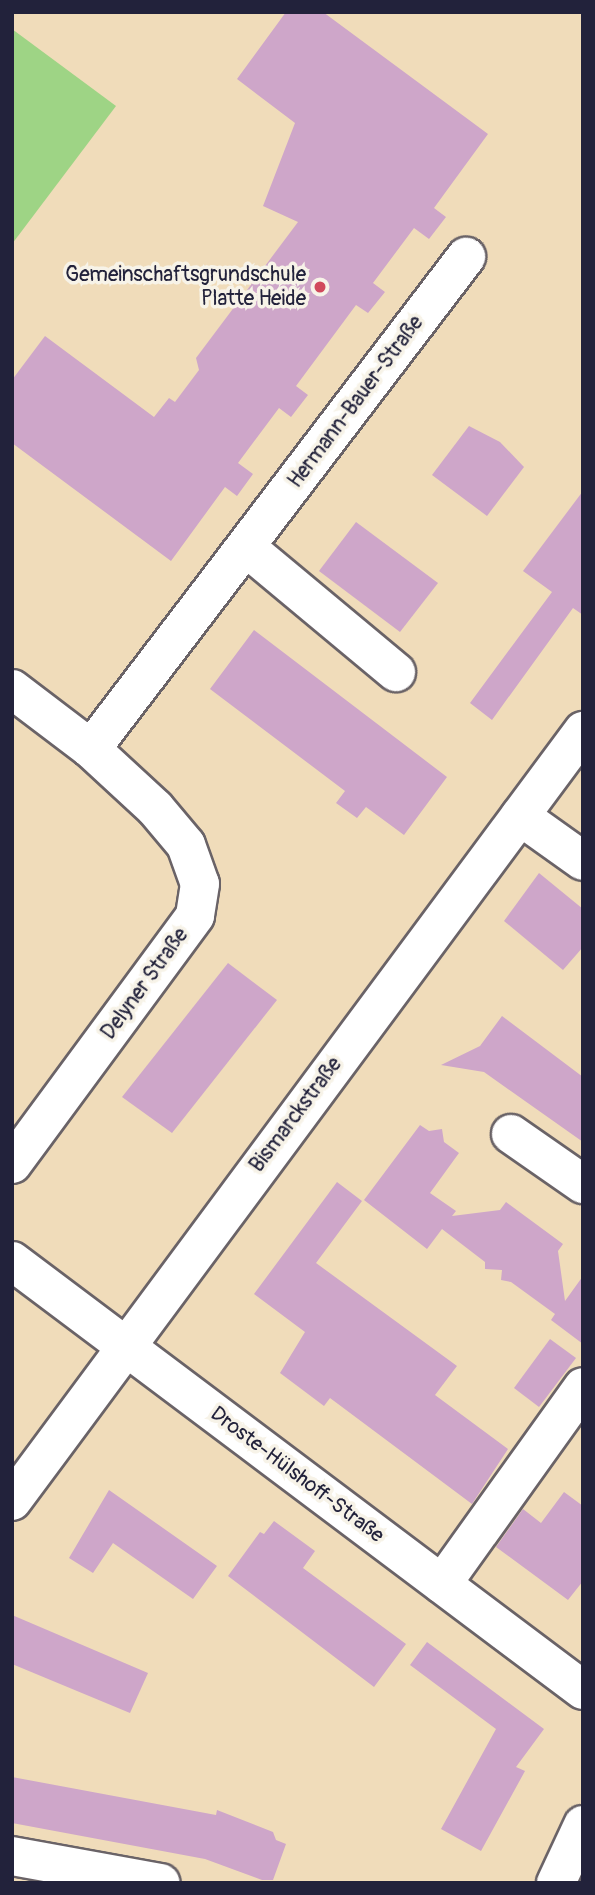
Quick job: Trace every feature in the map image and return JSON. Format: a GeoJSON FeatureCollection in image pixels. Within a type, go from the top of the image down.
{"type":"FeatureCollection","features":[{"type":"Feature","properties":{"kind":"street","name":"Hermann-Bauer-Straße"},"geometry":{"type":"LineString","coordinates":[[91,749],[247,548],[466,257]]}},
{"type":"Feature","properties":{"kind":"street"},"geometry":{"type":"LineString","coordinates":[[247,548],[396,672]]}},
{"type":"Feature","properties":{"kind":"street","name":"Delyner Straße"},"geometry":{"type":"LineString","coordinates":[[12,690],[91,749],[155,808],[186,845],[200,884],[195,916],[12,1164]]}},
{"type":"Feature","properties":{"kind":"street","name":"Bismarckstraße"},"geometry":{"type":"LineString","coordinates":[[12,1501],[124,1346],[583,731]]}},
{"type":"Feature","properties":{"kind":"street"},"geometry":{"type":"LineString","coordinates":[[520,816],[583,861]]}},
{"type":"Feature","properties":{"kind":"street"},"geometry":{"type":"LineString","coordinates":[[512,1133],[583,1184]]}},
{"type":"Feature","properties":{"kind":"street","name":"Droste-Hülshoff-Straße"},"geometry":{"type":"LineString","coordinates":[[12,1261],[583,1690]]}},
{"type":"Feature","properties":{"kind":"street"},"geometry":{"type":"LineString","coordinates":[[442,1584],[583,1387]]}},
{"type":"Feature","properties":{"kind":"street"},"geometry":{"type":"LineString","coordinates":[[555,1883],[583,1825]]}},
{"type":"Feature","properties":{"kind":"street"},"geometry":{"type":"LineString","coordinates":[[12,1856],[161,1883]]}},
{"type":"Feature","properties":{"kind":"green space"},"geometry":{"type":"Polygon","coordinates":[[[12,29],[116,106],[12,244],[12,29]]]}},
{"type":"Feature","properties":{"kind":"building","name":"Gemeinschaftsgrundschule Platte Heide"},"geometry":{"type":"Polygon","coordinates":[[[286,12],[323,12],[488,134],[434,208],[446,217],[429,239],[414,228],[373,283],[385,292],[368,313],[356,305],[296,386],[308,395],[291,417],[279,408],[238,463],[253,474],[237,496],[225,487],[171,561],[12,443],[12,380],[45,336],[154,417],[169,398],[175,402],[199,370],[196,358],[298,222],[263,206],[295,123],[237,79],[286,12]]]}},
{"type":"Feature","properties":{"kind":"building"},"geometry":{"type":"Polygon","coordinates":[[[469,426],[500,442],[524,467],[487,516],[432,475],[469,426]]]}},
{"type":"Feature","properties":{"kind":"building"},"geometry":{"type":"Polygon","coordinates":[[[583,491],[583,615],[573,608],[492,720],[470,703],[552,592],[523,571],[583,491]]]}},
{"type":"Feature","properties":{"kind":"building"},"geometry":{"type":"Polygon","coordinates":[[[356,522],[438,583],[400,632],[319,571],[356,522]]]}},
{"type":"Feature","properties":{"kind":"building"},"geometry":{"type":"Polygon","coordinates":[[[254,630],[447,777],[404,835],[366,807],[357,818],[336,803],[345,791],[210,689],[254,630]]]}},
{"type":"Feature","properties":{"kind":"building"},"geometry":{"type":"Polygon","coordinates":[[[539,873],[583,909],[583,947],[563,970],[504,921],[539,873]]]}},
{"type":"Feature","properties":{"kind":"building"},"geometry":{"type":"Polygon","coordinates":[[[228,963],[277,1000],[172,1133],[122,1097],[228,963]]]}},
{"type":"Feature","properties":{"kind":"building"},"geometry":{"type":"Polygon","coordinates":[[[502,1016],[583,1077],[583,1142],[484,1072],[441,1065],[480,1046],[502,1016]]]}},
{"type":"Feature","properties":{"kind":"building"},"geometry":{"type":"Polygon","coordinates":[[[420,1125],[429,1131],[442,1129],[444,1142],[459,1153],[430,1193],[456,1211],[452,1216],[500,1210],[506,1202],[563,1244],[558,1251],[565,1301],[583,1276],[583,1344],[551,1320],[555,1314],[511,1282],[501,1280],[502,1270],[485,1269],[485,1262],[442,1229],[427,1249],[364,1200],[420,1125]]]}},
{"type":"Feature","properties":{"kind":"building"},"geometry":{"type":"Polygon","coordinates":[[[337,1182],[362,1201],[316,1263],[457,1366],[435,1395],[508,1449],[472,1504],[330,1398],[324,1406],[280,1373],[305,1332],[254,1294],[337,1182]]]}},
{"type":"Feature","properties":{"kind":"building"},"geometry":{"type":"Polygon","coordinates":[[[550,1339],[576,1358],[539,1407],[514,1388],[550,1339]]]}},
{"type":"Feature","properties":{"kind":"building"},"geometry":{"type":"Polygon","coordinates":[[[109,1490],[217,1566],[193,1599],[113,1543],[93,1573],[69,1558],[109,1490]]]}},
{"type":"Feature","properties":{"kind":"building"},"geometry":{"type":"Polygon","coordinates":[[[564,1492],[583,1506],[583,1581],[568,1600],[496,1547],[523,1509],[541,1523],[564,1492]]]}},
{"type":"Feature","properties":{"kind":"building"},"geometry":{"type":"Polygon","coordinates":[[[274,1521],[315,1551],[303,1568],[406,1644],[374,1687],[228,1576],[260,1532],[264,1534],[274,1521]]]}},
{"type":"Feature","properties":{"kind":"building"},"geometry":{"type":"Polygon","coordinates":[[[12,1615],[148,1673],[130,1713],[12,1664],[12,1615]]]}},
{"type":"Feature","properties":{"kind":"building"},"geometry":{"type":"Polygon","coordinates":[[[427,1642],[544,1729],[516,1767],[525,1771],[481,1851],[441,1829],[496,1729],[410,1665],[427,1642]]]}},
{"type":"Feature","properties":{"kind":"building"},"geometry":{"type":"Polygon","coordinates":[[[12,1777],[216,1815],[217,1810],[273,1832],[276,1840],[286,1844],[273,1880],[262,1880],[205,1859],[12,1823],[12,1777]]]}},
{"type":"Feature","properties":{"kind":"place","name":"Gemeinschaftsgrundschule Platte Heide"},"geometry":{"type":"Point","coordinates":[320,287]}}]}
